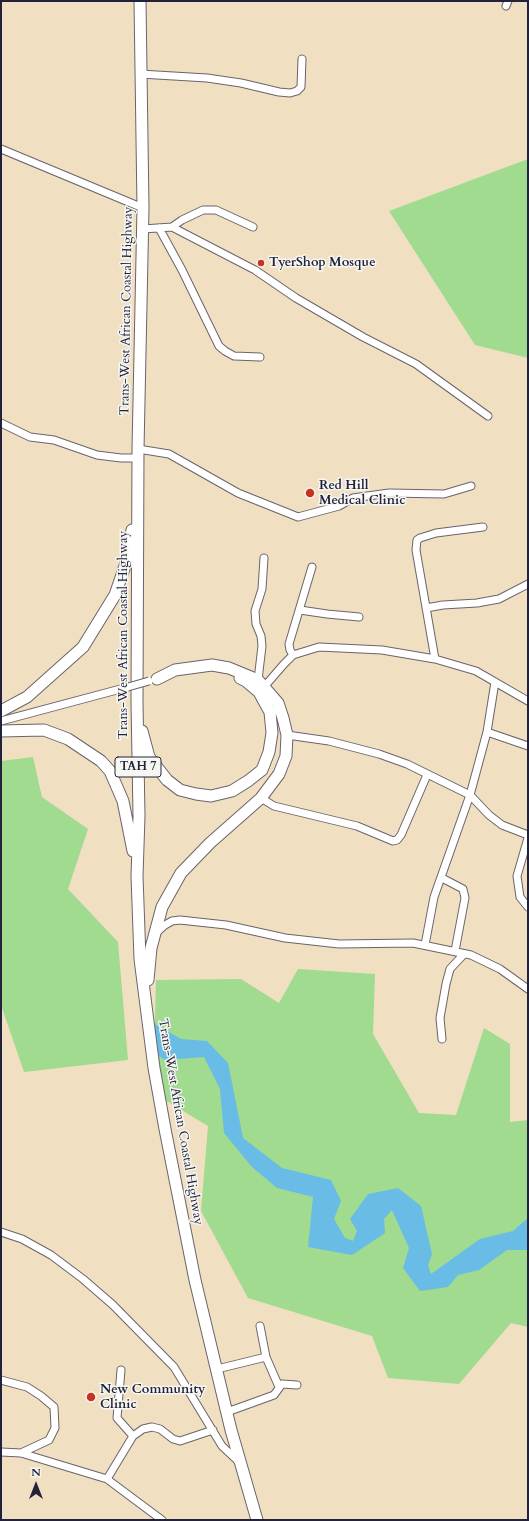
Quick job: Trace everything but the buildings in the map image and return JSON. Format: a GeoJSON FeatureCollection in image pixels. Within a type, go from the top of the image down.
{"type":"FeatureCollection","features":[{"type":"Feature","properties":{"kind":"highway","name":"Trans-West African Coastal Highway"},"geometry":{"type":"LineString","coordinates":[[140,1],[143,208],[138,458],[137,702],[139,816],[137,876],[140,959],[154,1068],[164,1129],[195,1280],[227,1412],[257,1520]]}},
{"type":"Feature","properties":{"kind":"highway"},"geometry":{"type":"LineString","coordinates":[[1,711],[27,697],[83,647],[115,595],[130,547],[138,458]]}},
{"type":"Feature","properties":{"kind":"highway"},"geometry":{"type":"LineString","coordinates":[[146,1003],[151,948],[162,907],[181,873],[210,843],[261,798],[279,774],[286,756],[287,735],[284,718],[278,703],[261,683],[229,668],[212,665],[175,670],[153,680]]}},
{"type":"Feature","properties":{"kind":"highway"},"geometry":{"type":"LineString","coordinates":[[137,702],[149,757],[167,780],[180,790],[212,796],[232,791],[262,770],[269,752],[272,733],[270,712],[259,692],[246,681],[230,674],[214,670],[177,673],[153,680]]}},
{"type":"Feature","properties":{"kind":"highway"},"geometry":{"type":"LineString","coordinates":[[1,731],[44,730],[68,739],[100,761],[110,771],[123,801],[137,876]]}},
{"type":"Feature","properties":{"kind":"street"},"geometry":{"type":"LineString","coordinates":[[140,74],[207,78],[290,93],[297,91],[301,87],[302,59]]}},
{"type":"Feature","properties":{"kind":"street"},"geometry":{"type":"LineString","coordinates":[[1,149],[143,208]]}},
{"type":"Feature","properties":{"kind":"street"},"geometry":{"type":"LineString","coordinates":[[143,229],[172,227],[202,210],[216,210],[253,226]]}},
{"type":"Feature","properties":{"kind":"street"},"geometry":{"type":"LineString","coordinates":[[172,227],[255,270],[296,298],[363,337],[416,364],[488,416]]}},
{"type":"Feature","properties":{"kind":"street"},"geometry":{"type":"LineString","coordinates":[[159,228],[182,270],[219,346],[234,356],[260,357]]}},
{"type":"Feature","properties":{"kind":"street"},"geometry":{"type":"LineString","coordinates":[[1,423],[30,437],[54,440],[97,455],[121,458],[138,458],[169,454],[238,492],[298,517],[339,506],[354,498],[389,493],[444,494],[471,486]]}},
{"type":"Feature","properties":{"kind":"street"},"geometry":{"type":"LineString","coordinates":[[435,660],[416,550],[417,540],[436,533],[483,528]]}},
{"type":"Feature","properties":{"kind":"street"},"geometry":{"type":"LineString","coordinates":[[261,683],[262,646],[261,636],[256,624],[255,611],[262,589],[264,558]]}},
{"type":"Feature","properties":{"kind":"street"},"geometry":{"type":"LineString","coordinates":[[293,655],[290,650],[290,644],[312,568]]}},
{"type":"Feature","properties":{"kind":"street"},"geometry":{"type":"LineString","coordinates":[[426,608],[477,603],[499,599],[528,584]]}},
{"type":"Feature","properties":{"kind":"street"},"geometry":{"type":"LineString","coordinates":[[300,610],[360,617]]}},
{"type":"Feature","properties":{"kind":"street"},"geometry":{"type":"LineString","coordinates":[[261,683],[293,655],[319,648],[382,650],[435,660],[476,671],[528,701]]}},
{"type":"Feature","properties":{"kind":"street"},"geometry":{"type":"LineString","coordinates":[[1,721],[153,680]]}},
{"type":"Feature","properties":{"kind":"street"},"geometry":{"type":"LineString","coordinates":[[425,945],[434,897],[442,878],[470,795],[487,732],[495,682]]}},
{"type":"Feature","properties":{"kind":"street"},"geometry":{"type":"LineString","coordinates":[[487,732],[528,746]]}},
{"type":"Feature","properties":{"kind":"street"},"geometry":{"type":"LineString","coordinates":[[287,735],[329,741],[380,754],[407,764],[470,795],[489,815],[502,825],[528,836],[517,876],[520,897],[528,907]]}},
{"type":"Feature","properties":{"kind":"street"},"geometry":{"type":"LineString","coordinates":[[261,798],[274,806],[356,826],[397,840],[401,835],[427,775]]}},
{"type":"Feature","properties":{"kind":"street"},"geometry":{"type":"LineString","coordinates":[[442,878],[463,890],[465,898],[454,951]]}},
{"type":"Feature","properties":{"kind":"street"},"geometry":{"type":"LineString","coordinates":[[154,934],[172,921],[180,920],[226,925],[285,938],[339,944],[413,943],[471,955],[500,969],[528,989]]}},
{"type":"Feature","properties":{"kind":"street"},"geometry":{"type":"LineString","coordinates":[[442,1039],[440,1018],[446,984],[450,969],[464,954]]}},
{"type":"Feature","properties":{"kind":"street"},"geometry":{"type":"LineString","coordinates":[[1,1232],[22,1240],[51,1255],[83,1279],[113,1305],[174,1367],[222,1446],[241,1464]]}},
{"type":"Feature","properties":{"kind":"street"},"geometry":{"type":"LineString","coordinates":[[260,1326],[266,1357],[279,1387]]}},
{"type":"Feature","properties":{"kind":"street"},"geometry":{"type":"LineString","coordinates":[[217,1369],[266,1357]]}},
{"type":"Feature","properties":{"kind":"street"},"geometry":{"type":"LineString","coordinates":[[121,1370],[117,1418],[133,1436]]}},
{"type":"Feature","properties":{"kind":"street"},"geometry":{"type":"LineString","coordinates":[[1,1380],[27,1387],[54,1407],[55,1428],[49,1440],[21,1453]]}},
{"type":"Feature","properties":{"kind":"street"},"geometry":{"type":"LineString","coordinates":[[227,1412],[274,1395],[282,1384],[297,1385]]}},
{"type":"Feature","properties":{"kind":"street"},"geometry":{"type":"LineString","coordinates":[[107,1479],[133,1436],[143,1429],[152,1427],[160,1429],[173,1439],[180,1441],[213,1430]]}},
{"type":"Feature","properties":{"kind":"street"},"geometry":{"type":"LineString","coordinates":[[1,1452],[21,1453],[107,1479],[162,1520]]}},
{"type":"Feature","properties":{"kind":"green space"},"geometry":{"type":"Polygon","coordinates":[[[528,159],[528,358],[475,345],[389,211],[528,159]]]}},
{"type":"Feature","properties":{"kind":"green space"},"geometry":{"type":"Polygon","coordinates":[[[33,757],[42,797],[88,829],[68,889],[118,942],[128,1060],[24,1072],[1,1005],[1,761],[33,757]]]}},
{"type":"Feature","properties":{"kind":"green space"},"geometry":{"type":"Polygon","coordinates":[[[298,969],[375,974],[373,1034],[419,1113],[456,1115],[484,1028],[510,1044],[510,1122],[528,1120],[528,1327],[511,1323],[459,1384],[388,1378],[372,1336],[248,1298],[201,1211],[208,1126],[160,1097],[154,1059],[156,980],[241,979],[279,1003],[298,969]]]}},
{"type":"Feature","properties":{"kind":"water"},"geometry":{"type":"Polygon","coordinates":[[[153,1023],[181,1039],[207,1041],[228,1063],[243,1138],[282,1168],[331,1180],[341,1201],[334,1219],[345,1238],[353,1241],[357,1231],[350,1219],[368,1194],[398,1188],[421,1206],[432,1254],[428,1265],[431,1274],[480,1239],[513,1231],[528,1218],[528,1250],[507,1250],[479,1270],[458,1275],[448,1287],[420,1291],[403,1268],[409,1248],[392,1210],[384,1219],[385,1233],[352,1255],[308,1247],[313,1197],[277,1188],[252,1167],[224,1133],[220,1089],[204,1057],[165,1060],[153,1052],[153,1023]]]}},
{"type":"Feature","properties":{"kind":"place","name":"TyerShop Mosque"},"geometry":{"type":"Point","coordinates":[261,263]}},
{"type":"Feature","properties":{"kind":"place","name":"Red Hill Medical Clinic"},"geometry":{"type":"Point","coordinates":[310,493]}},
{"type":"Feature","properties":{"kind":"place","name":"New Community Clinic"},"geometry":{"type":"Point","coordinates":[91,1397]}}]}
